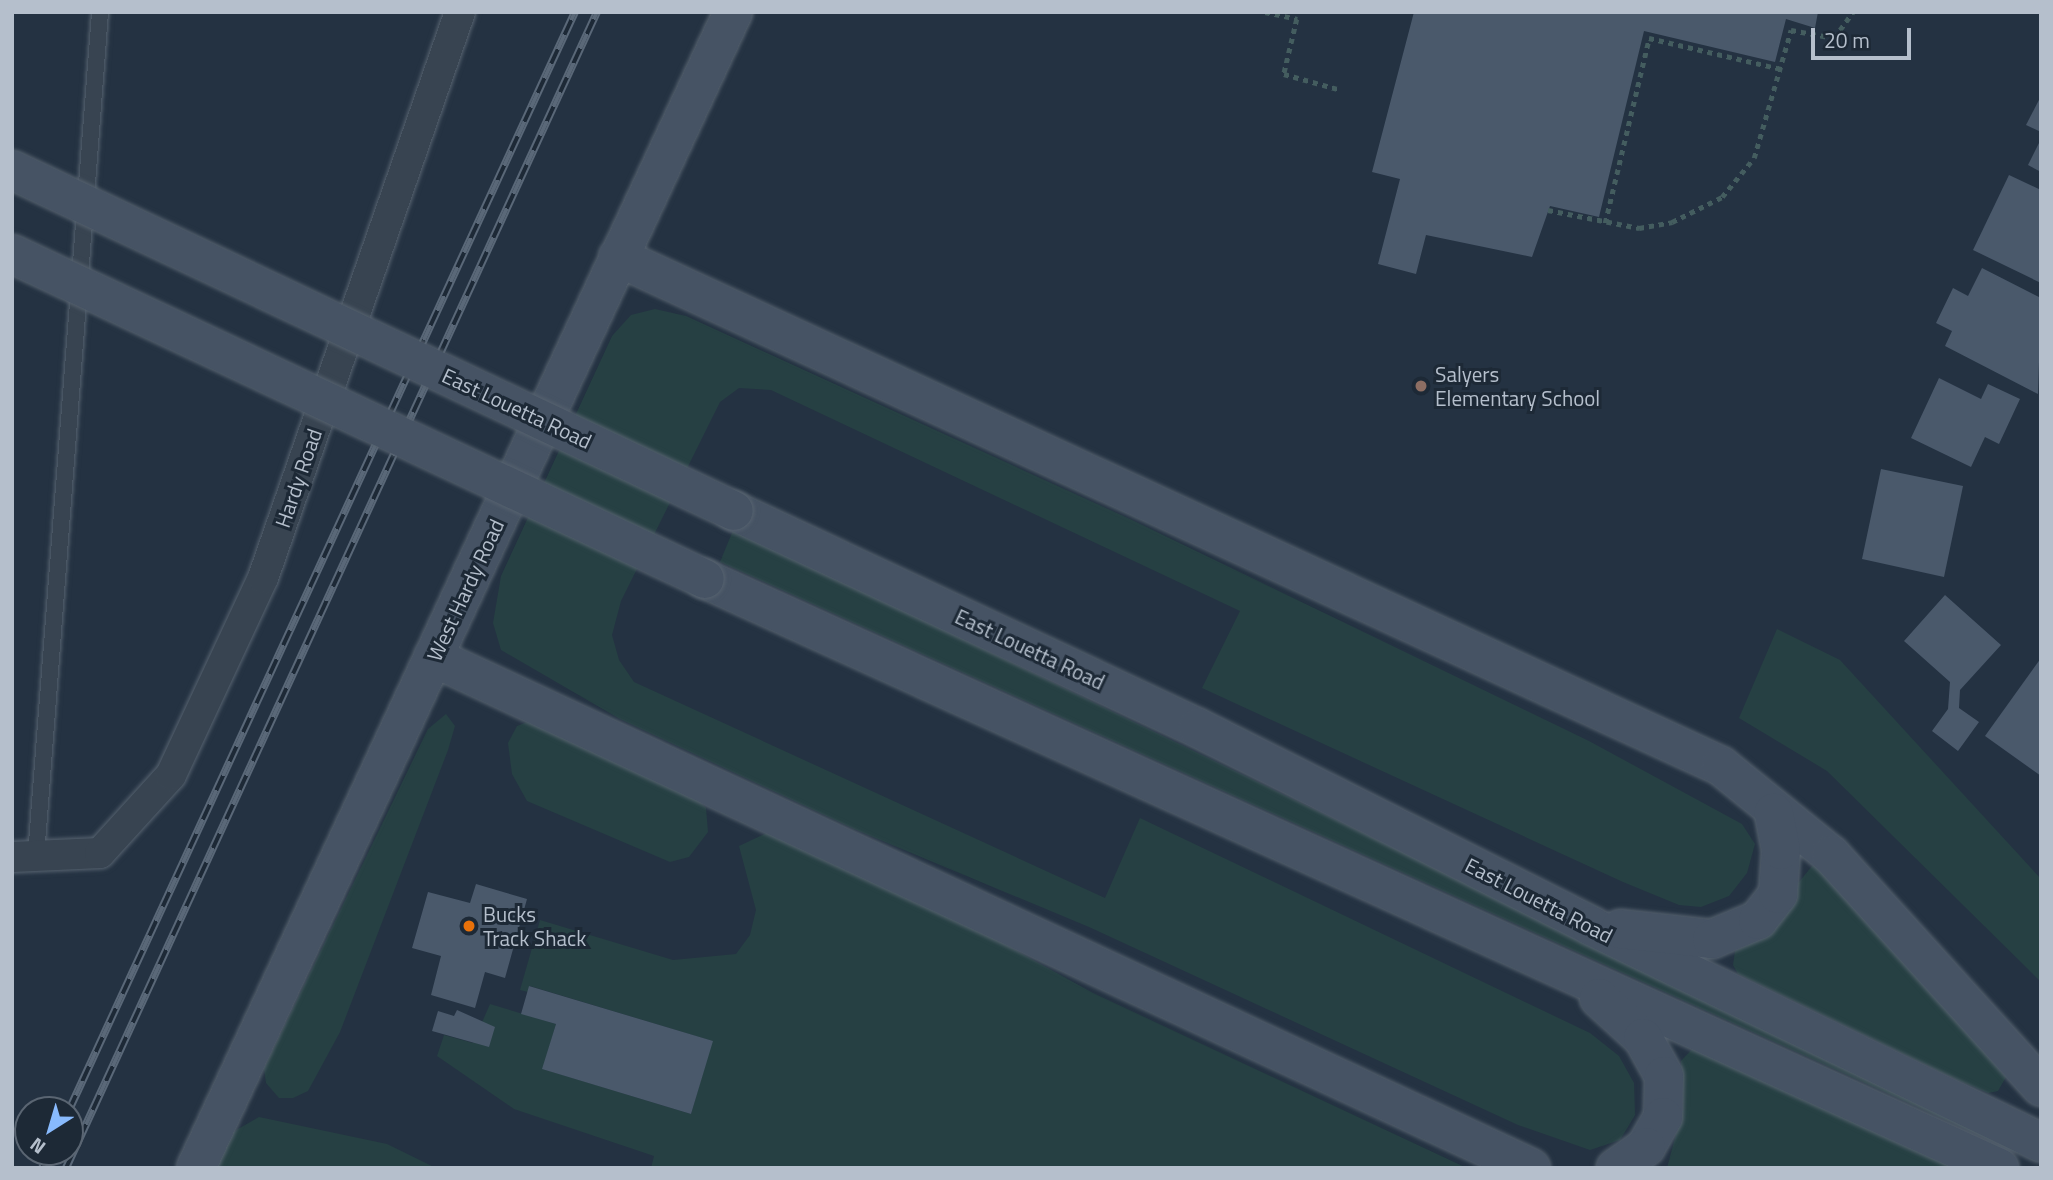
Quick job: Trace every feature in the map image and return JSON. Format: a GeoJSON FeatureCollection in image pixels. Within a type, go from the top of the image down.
{"type":"FeatureCollection","features":[{"type":"Feature","properties":{"kind":"main road","name":"West Hardy Road"},"geometry":{"type":"LineString","coordinates":[[196,1168],[733,12]]}},
{"type":"Feature","properties":{"kind":"main road","name":"East Louetta Road"},"geometry":{"type":"LineString","coordinates":[[12,170],[1198,728],[1591,926],[2041,1143]]}},
{"type":"Feature","properties":{"kind":"main road"},"geometry":{"type":"LineString","coordinates":[[12,254],[705,579],[1999,1168]]}},
{"type":"Feature","properties":{"kind":"main road"},"geometry":{"type":"LineString","coordinates":[[618,257],[1721,766],[1774,813],[1831,855],[2041,1087]]}},
{"type":"Feature","properties":{"kind":"main road"},"geometry":{"type":"LineString","coordinates":[[433,657],[1531,1168]]}},
{"type":"Feature","properties":{"kind":"main road"},"geometry":{"type":"LineString","coordinates":[[1591,926],[1712,939],[1758,920],[1778,894],[1781,850],[1774,813]]}},
{"type":"Feature","properties":{"kind":"main road"},"geometry":{"type":"LineString","coordinates":[[1575,975],[1643,1038],[1664,1076],[1663,1117],[1646,1147],[1616,1168]]}},
{"type":"Feature","properties":{"kind":"street","name":"Hardy Road"},"geometry":{"type":"LineString","coordinates":[[24,856],[100,853],[171,775],[263,578],[460,12]]}},
{"type":"Feature","properties":{"kind":"lane"},"geometry":{"type":"LineString","coordinates":[[24,856],[100,12]]}},
{"type":"Feature","properties":{"kind":"path"},"geometry":{"type":"LineString","coordinates":[[1265,12],[1297,19],[1284,74],[1341,90]]}},
{"type":"Feature","properties":{"kind":"path"},"geometry":{"type":"LineString","coordinates":[[1548,210],[1639,228],[1672,222],[1722,197],[1754,158],[1791,30],[1834,38],[1853,12]]}},
{"type":"Feature","properties":{"kind":"path"},"geometry":{"type":"LineString","coordinates":[[1605,223],[1649,38],[1781,69]]}},
{"type":"Feature","properties":{"kind":"green space"},"geometry":{"type":"Polygon","coordinates":[[[655,309],[686,316],[1132,520],[1589,741],[1742,824],[1755,844],[1747,873],[1729,896],[1701,907],[1679,905],[1623,882],[1202,688],[1240,611],[771,390],[739,388],[720,402],[621,601],[612,635],[619,660],[634,682],[1105,898],[1140,818],[1590,1033],[1619,1056],[1634,1083],[1635,1115],[1620,1140],[1590,1150],[1518,1125],[1089,927],[854,829],[620,719],[501,650],[493,623],[501,576],[612,336],[631,315],[655,309]]]}},
{"type":"Feature","properties":{"kind":"green space"},"geometry":{"type":"Polygon","coordinates":[[[734,528],[2025,1154],[2025,1156],[720,562],[734,528]]]}},
{"type":"Feature","properties":{"kind":"green space"},"geometry":{"type":"Polygon","coordinates":[[[1777,629],[1840,660],[2041,879],[2041,982],[1827,771],[1739,718],[1777,629]]]}},
{"type":"Feature","properties":{"kind":"green space"},"geometry":{"type":"Polygon","coordinates":[[[446,714],[455,726],[448,750],[340,1032],[308,1091],[293,1098],[279,1098],[266,1083],[264,1068],[428,729],[446,714]]]}},
{"type":"Feature","properties":{"kind":"green space"},"geometry":{"type":"Polygon","coordinates":[[[530,721],[697,799],[706,808],[708,832],[689,857],[670,862],[527,801],[512,774],[508,743],[517,726],[530,721]]]}},
{"type":"Feature","properties":{"kind":"green space"},"geometry":{"type":"Polygon","coordinates":[[[769,832],[981,931],[1093,993],[1467,1168],[651,1168],[654,1156],[514,1109],[437,1056],[444,1035],[473,1043],[490,1004],[556,1024],[543,1069],[691,1114],[712,1041],[530,986],[528,992],[520,990],[540,920],[673,960],[736,954],[750,935],[756,910],[739,846],[769,832]]]}},
{"type":"Feature","properties":{"kind":"green space"},"geometry":{"type":"Polygon","coordinates":[[[1812,866],[1821,867],[2006,1077],[1998,1091],[1988,1093],[1955,1079],[1738,974],[1733,965],[1735,951],[1749,944],[1812,866]]]}},
{"type":"Feature","properties":{"kind":"green space"},"geometry":{"type":"Polygon","coordinates":[[[1693,1048],[1955,1168],[1667,1168],[1683,1108],[1681,1061],[1693,1048]]]}},
{"type":"Feature","properties":{"kind":"green space"},"geometry":{"type":"Polygon","coordinates":[[[259,1117],[387,1144],[436,1168],[214,1168],[231,1133],[259,1117]]]}},
{"type":"Feature","properties":{"kind":"building"},"geometry":{"type":"Polygon","coordinates":[[[1414,12],[1818,12],[1815,28],[1786,19],[1775,62],[1644,31],[1599,217],[1550,206],[1532,257],[1426,235],[1416,274],[1378,264],[1400,179],[1372,172],[1414,12]]]}},
{"type":"Feature","properties":{"kind":"building"},"geometry":{"type":"Polygon","coordinates":[[[2041,96],[2041,132],[2026,125],[2041,96]]]}},
{"type":"Feature","properties":{"kind":"building"},"geometry":{"type":"Polygon","coordinates":[[[2041,139],[2041,172],[2028,165],[2041,139]]]}},
{"type":"Feature","properties":{"kind":"building"},"geometry":{"type":"Polygon","coordinates":[[[2009,175],[2041,190],[2041,283],[1973,250],[2009,175]]]}},
{"type":"Feature","properties":{"kind":"building"},"geometry":{"type":"Polygon","coordinates":[[[1982,268],[2041,298],[2038,394],[1945,346],[1952,331],[1936,323],[1953,288],[1968,296],[1982,268]]]}},
{"type":"Feature","properties":{"kind":"building"},"geometry":{"type":"Polygon","coordinates":[[[1939,378],[1981,399],[1988,384],[2020,399],[1999,444],[1985,437],[1971,467],[1911,438],[1939,378]]]}},
{"type":"Feature","properties":{"kind":"building"},"geometry":{"type":"Polygon","coordinates":[[[1881,469],[1963,486],[1944,577],[1862,559],[1881,469]]]}},
{"type":"Feature","properties":{"kind":"building"},"geometry":{"type":"Polygon","coordinates":[[[1945,595],[2001,645],[1960,690],[1959,708],[1979,722],[1958,751],[1932,731],[1948,709],[1950,682],[1904,641],[1945,595]]]}},
{"type":"Feature","properties":{"kind":"building"},"geometry":{"type":"Polygon","coordinates":[[[2041,658],[2041,776],[1985,736],[2041,658]]]}},
{"type":"Feature","properties":{"kind":"building","name":"Bucks Track Shack"},"geometry":{"type":"Polygon","coordinates":[[[476,884],[527,899],[505,978],[485,972],[475,1008],[431,995],[441,956],[412,948],[428,892],[470,903],[476,884]]]}},
{"type":"Feature","properties":{"kind":"building"},"geometry":{"type":"Polygon","coordinates":[[[529,986],[713,1041],[691,1114],[542,1069],[556,1024],[521,1014],[529,986]]]}},
{"type":"Feature","properties":{"kind":"building"},"geometry":{"type":"Polygon","coordinates":[[[457,1010],[495,1027],[489,1047],[432,1031],[438,1011],[454,1016],[457,1010]]]}},
{"type":"Feature","properties":{"kind":"railway"},"geometry":{"type":"LineString","coordinates":[[75,1096],[575,12]]}},
{"type":"Feature","properties":{"kind":"railway"},"geometry":{"type":"LineString","coordinates":[[66,1168],[597,12]]}},
{"type":"Feature","properties":{"kind":"place","name":"Salyers Elementary School"},"geometry":{"type":"Point","coordinates":[1421,386]}},
{"type":"Feature","properties":{"kind":"place","name":"Bucks Track Shack"},"geometry":{"type":"Point","coordinates":[469,926]}}]}
